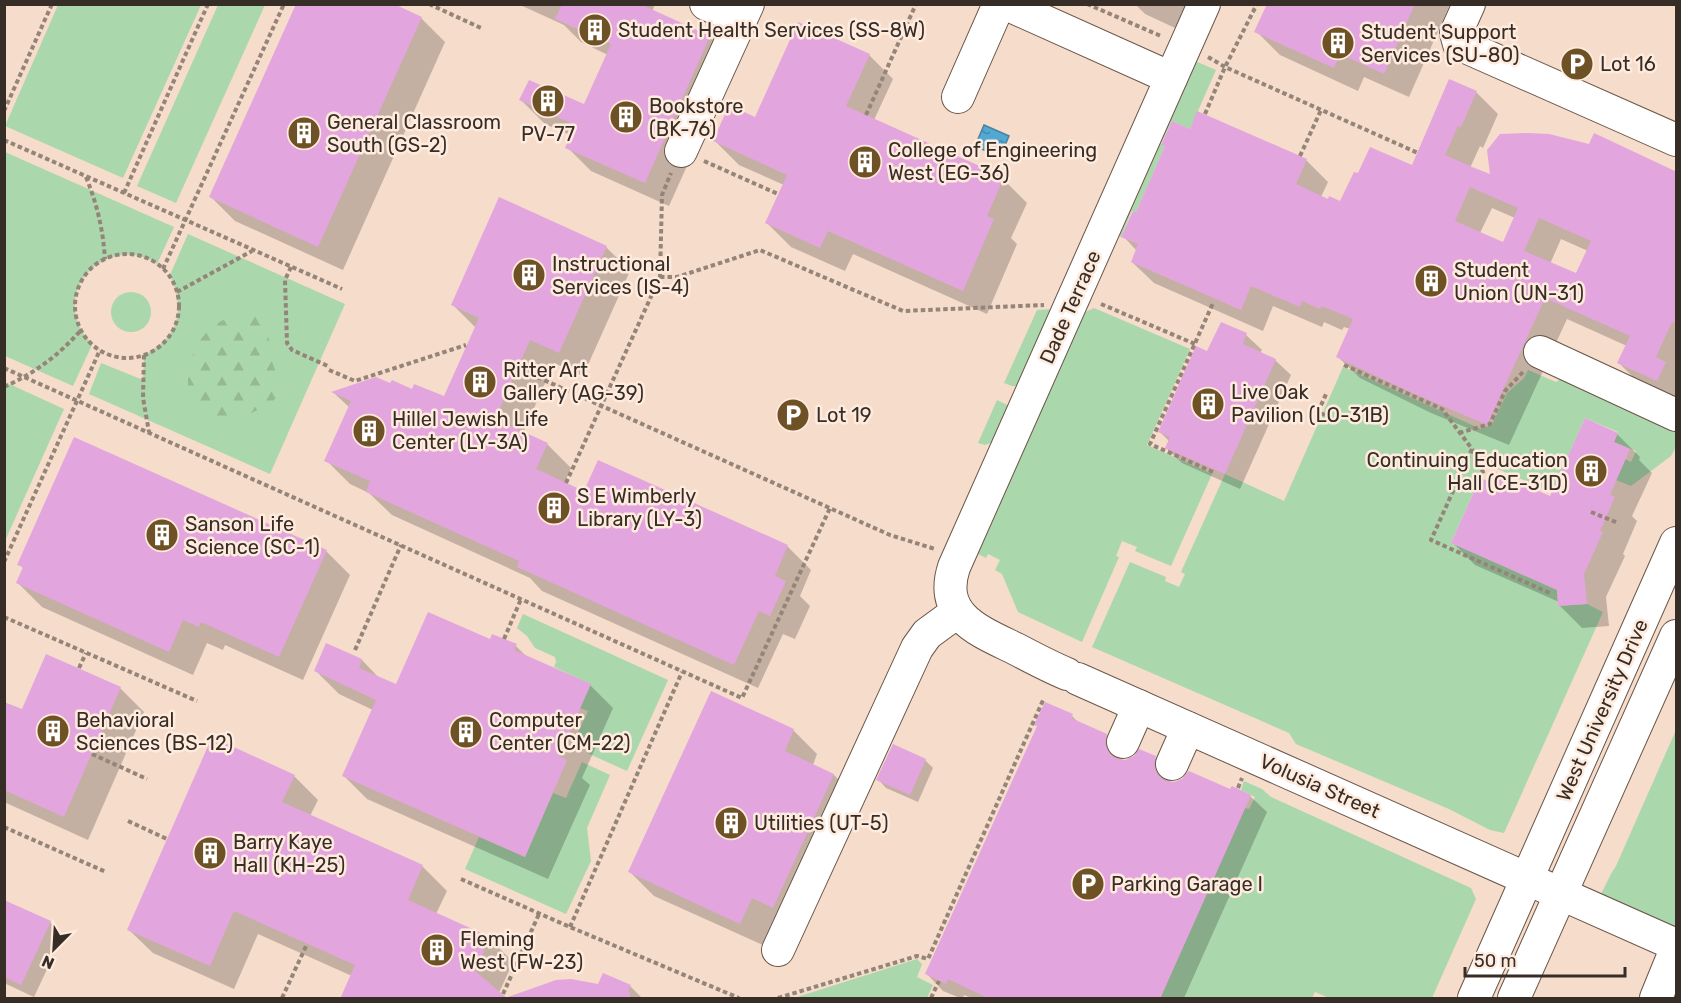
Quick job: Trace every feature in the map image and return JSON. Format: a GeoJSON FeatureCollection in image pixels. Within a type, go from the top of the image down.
{"type":"FeatureCollection","features":[{"type":"Feature","properties":{"kind":"street"},"geometry":{"type":"LineString","coordinates":[[681,151],[744,12],[706,4]]}},
{"type":"Feature","properties":{"kind":"street"},"geometry":{"type":"LineString","coordinates":[[958,98],[999,4]]}},
{"type":"Feature","properties":{"kind":"street"},"geometry":{"type":"LineString","coordinates":[[1006,4],[1171,78]]}},
{"type":"Feature","properties":{"kind":"street","name":"Dade Terrace"},"geometry":{"type":"LineString","coordinates":[[957,612],[950,598],[949,585],[954,567],[1204,4]]}},
{"type":"Feature","properties":{"kind":"street"},"geometry":{"type":"LineString","coordinates":[[1469,4],[1456,33],[1459,44],[1677,140]]}},
{"type":"Feature","properties":{"kind":"street"},"geometry":{"type":"LineString","coordinates":[[1540,352],[1677,415]]}},
{"type":"Feature","properties":{"kind":"street","name":"West University Drive"},"geometry":{"type":"LineString","coordinates":[[1474,999],[1677,543]]}},
{"type":"Feature","properties":{"kind":"street"},"geometry":{"type":"LineString","coordinates":[[778,950],[917,648],[927,634],[957,612]]}},
{"type":"Feature","properties":{"kind":"street","name":"Volusia Street"},"geometry":{"type":"LineString","coordinates":[[957,612],[971,626],[989,636],[1073,676],[1528,877],[1677,947]]}},
{"type":"Feature","properties":{"kind":"street","name":"West University Drive"},"geometry":{"type":"LineString","coordinates":[[1514,999],[1677,636]]}},
{"type":"Feature","properties":{"kind":"street"},"geometry":{"type":"LineString","coordinates":[[1123,742],[1139,706]]}},
{"type":"Feature","properties":{"kind":"street"},"geometry":{"type":"LineString","coordinates":[[1172,764],[1188,728]]}},
{"type":"Feature","properties":{"kind":"street"},"geometry":{"type":"LineString","coordinates":[[1656,999],[1677,947]]}},
{"type":"Feature","properties":{"kind":"path"},"geometry":{"type":"LineString","coordinates":[[4,111],[52,4]]}},
{"type":"Feature","properties":{"kind":"path"},"geometry":{"type":"LineString","coordinates":[[124,193],[208,4]]}},
{"type":"Feature","properties":{"kind":"path"},"geometry":{"type":"LineString","coordinates":[[163,269],[284,4]]}},
{"type":"Feature","properties":{"kind":"path"},"geometry":{"type":"LineString","coordinates":[[429,4],[481,28]]}},
{"type":"Feature","properties":{"kind":"path"},"geometry":{"type":"LineString","coordinates":[[866,115],[916,4]]}},
{"type":"Feature","properties":{"kind":"path"},"geometry":{"type":"LineString","coordinates":[[1087,4],[1162,37]]}},
{"type":"Feature","properties":{"kind":"path"},"geometry":{"type":"LineString","coordinates":[[1205,114],[1225,67],[1257,4]]}},
{"type":"Feature","properties":{"kind":"path"},"geometry":{"type":"LineString","coordinates":[[1203,54],[1225,67],[1418,153]]}},
{"type":"Feature","properties":{"kind":"path"},"geometry":{"type":"LineString","coordinates":[[1300,156],[1321,110]]}},
{"type":"Feature","properties":{"kind":"path"},"geometry":{"type":"LineString","coordinates":[[4,140],[342,289]]}},
{"type":"Feature","properties":{"kind":"path"},"geometry":{"type":"LineString","coordinates":[[566,483],[660,278],[662,195],[681,151],[778,194]]}},
{"type":"Feature","properties":{"kind":"path"},"geometry":{"type":"LineString","coordinates":[[86,176],[103,230],[105,259]]}},
{"type":"Feature","properties":{"kind":"path"},"geometry":{"type":"LineString","coordinates":[[177,292],[253,250]]}},
{"type":"Feature","properties":{"kind":"path"},"geometry":{"type":"LineString","coordinates":[[660,278],[677,277],[760,250],[903,311],[1048,305]]}},
{"type":"Feature","properties":{"kind":"path"},"geometry":{"type":"LineString","coordinates":[[120,255],[135,255],[150,260],[163,269],[170,274],[177,292],[179,308],[169,336],[158,347],[129,358],[114,356],[92,345],[81,330],[75,308],[76,293],[87,273],[105,259],[120,255]]}},
{"type":"Feature","properties":{"kind":"path"},"geometry":{"type":"LineString","coordinates":[[291,267],[285,280],[287,343],[292,350],[355,381],[466,345]]}},
{"type":"Feature","properties":{"kind":"path"},"geometry":{"type":"LineString","coordinates":[[1213,472],[1150,444],[1214,303]]}},
{"type":"Feature","properties":{"kind":"path"},"geometry":{"type":"LineString","coordinates":[[1101,304],[1195,344]]}},
{"type":"Feature","properties":{"kind":"path"},"geometry":{"type":"LineString","coordinates":[[4,387],[25,377],[53,358],[81,330]]}},
{"type":"Feature","properties":{"kind":"path"},"geometry":{"type":"LineString","coordinates":[[4,562],[100,350]]}},
{"type":"Feature","properties":{"kind":"path"},"geometry":{"type":"LineString","coordinates":[[1460,433],[1490,424],[1505,392],[1521,376],[1529,361],[1540,352]]}},
{"type":"Feature","properties":{"kind":"path"},"geometry":{"type":"LineString","coordinates":[[144,354],[143,398],[149,433]]}},
{"type":"Feature","properties":{"kind":"path"},"geometry":{"type":"LineString","coordinates":[[1344,365],[1442,409],[1472,449],[1484,474]]}},
{"type":"Feature","properties":{"kind":"path"},"geometry":{"type":"LineString","coordinates":[[4,368],[742,699],[831,508]]}},
{"type":"Feature","properties":{"kind":"path"},"geometry":{"type":"LineString","coordinates":[[517,368],[890,535],[935,550]]}},
{"type":"Feature","properties":{"kind":"path"},"geometry":{"type":"LineString","coordinates":[[1325,415],[1318,412],[1327,392]]}},
{"type":"Feature","properties":{"kind":"path"},"geometry":{"type":"LineString","coordinates":[[1472,449],[1431,540],[1552,594]]}},
{"type":"Feature","properties":{"kind":"path"},"geometry":{"type":"LineString","coordinates":[[1591,512],[1618,523]]}},
{"type":"Feature","properties":{"kind":"path"},"geometry":{"type":"LineString","coordinates":[[355,650],[401,545]]}},
{"type":"Feature","properties":{"kind":"path"},"geometry":{"type":"LineString","coordinates":[[504,639],[522,599]]}},
{"type":"Feature","properties":{"kind":"path"},"geometry":{"type":"LineString","coordinates":[[4,617],[197,701]]}},
{"type":"Feature","properties":{"kind":"path"},"geometry":{"type":"LineString","coordinates":[[79,668],[86,653]]}},
{"type":"Feature","properties":{"kind":"path"},"geometry":{"type":"LineString","coordinates":[[570,927],[682,672]]}},
{"type":"Feature","properties":{"kind":"path"},"geometry":{"type":"LineString","coordinates":[[778,999],[917,956],[928,959],[1044,698]]}},
{"type":"Feature","properties":{"kind":"path"},"geometry":{"type":"LineString","coordinates":[[92,754],[147,779]]}},
{"type":"Feature","properties":{"kind":"path"},"geometry":{"type":"LineString","coordinates":[[1238,788],[1243,777]]}},
{"type":"Feature","properties":{"kind":"path"},"geometry":{"type":"LineString","coordinates":[[128,821],[167,839]]}},
{"type":"Feature","properties":{"kind":"path"},"geometry":{"type":"LineString","coordinates":[[4,827],[105,872]]}},
{"type":"Feature","properties":{"kind":"path"},"geometry":{"type":"LineString","coordinates":[[461,879],[739,999]]}},
{"type":"Feature","properties":{"kind":"path"},"geometry":{"type":"LineString","coordinates":[[503,994],[539,914]]}},
{"type":"Feature","properties":{"kind":"path"},"geometry":{"type":"LineString","coordinates":[[282,999],[307,944]]}},
{"type":"Feature","properties":{"kind":"path"},"geometry":{"type":"LineString","coordinates":[[931,999],[939,981]]}},
{"type":"Feature","properties":{"kind":"green space"},"geometry":{"type":"Polygon","coordinates":[[[58,5],[201,5],[123,178],[5,126],[58,5]]]}},
{"type":"Feature","properties":{"kind":"green space"},"geometry":{"type":"Polygon","coordinates":[[[218,5],[265,5],[176,203],[137,186],[218,5]]]}},
{"type":"Feature","properties":{"kind":"green space"},"geometry":{"type":"Polygon","coordinates":[[[1195,61],[1216,70],[1190,129],[1172,121],[1161,144],[1165,146],[1136,212],[1132,211],[1121,237],[1118,235],[1195,61]]]}},
{"type":"Feature","properties":{"kind":"green space"},"geometry":{"type":"Polygon","coordinates":[[[5,152],[174,227],[157,264],[141,257],[125,255],[109,258],[95,266],[84,277],[77,291],[75,307],[80,328],[92,345],[73,386],[5,356],[5,152]]]}},
{"type":"Feature","properties":{"kind":"green space"},"geometry":{"type":"Polygon","coordinates":[[[188,234],[345,304],[270,474],[89,394],[101,363],[143,380],[144,355],[165,339],[172,331],[176,321],[177,300],[170,275],[188,234]]]}},
{"type":"Feature","properties":{"kind":"green space"},"geometry":{"type":"Polygon","coordinates":[[[131,292],[145,298],[151,312],[145,326],[131,332],[117,326],[111,312],[117,298],[131,292]]]}},
{"type":"Feature","properties":{"kind":"green space"},"geometry":{"type":"Polygon","coordinates":[[[1094,308],[1190,349],[1147,445],[1212,474],[1171,566],[1135,551],[1137,547],[1122,541],[1116,556],[1119,557],[1082,642],[1018,612],[1002,574],[995,570],[1000,560],[988,554],[986,558],[976,553],[1083,313],[1094,308]]]}},
{"type":"Feature","properties":{"kind":"green space"},"geometry":{"type":"Polygon","coordinates":[[[1054,309],[1021,386],[1004,383],[1037,310],[1054,309]]]}},
{"type":"Feature","properties":{"kind":"green space"},"geometry":{"type":"Polygon","coordinates":[[[248,312],[258,313],[266,323],[273,364],[281,388],[274,400],[249,414],[228,422],[208,423],[201,420],[195,413],[188,394],[191,360],[201,339],[215,325],[223,320],[243,316],[248,312]]]}},
{"type":"Feature","properties":{"kind":"green space"},"geometry":{"type":"Polygon","coordinates":[[[1343,367],[1481,429],[1492,425],[1507,393],[1524,378],[1528,370],[1556,382],[1565,376],[1676,431],[1676,447],[1671,456],[1631,486],[1616,480],[1625,459],[1631,462],[1636,451],[1614,442],[1618,432],[1585,418],[1552,492],[1486,464],[1451,543],[1557,590],[1558,606],[1587,604],[1603,612],[1504,833],[1490,830],[1449,809],[1296,744],[1289,733],[1092,647],[1130,562],[1166,577],[1165,581],[1179,587],[1185,574],[1181,572],[1225,474],[1284,501],[1343,367]]]}},
{"type":"Feature","properties":{"kind":"green space"},"geometry":{"type":"Polygon","coordinates":[[[5,382],[64,409],[5,541],[5,382]]]}},
{"type":"Feature","properties":{"kind":"green space"},"geometry":{"type":"Polygon","coordinates":[[[997,400],[1011,407],[993,442],[985,445],[978,443],[997,400]]]}},
{"type":"Feature","properties":{"kind":"green space"},"geometry":{"type":"Polygon","coordinates":[[[523,614],[668,680],[627,771],[587,753],[589,748],[574,741],[588,711],[580,708],[590,684],[554,667],[555,657],[535,648],[527,636],[517,628],[523,614]]]}},
{"type":"Feature","properties":{"kind":"green space"},"geometry":{"type":"Polygon","coordinates":[[[1676,730],[1676,931],[1600,896],[1616,866],[1676,730]]]}},
{"type":"Feature","properties":{"kind":"green space"},"geometry":{"type":"Polygon","coordinates":[[[582,762],[610,775],[587,828],[591,861],[566,914],[465,869],[479,837],[525,857],[553,793],[566,798],[582,762]]]}},
{"type":"Feature","properties":{"kind":"green space"},"geometry":{"type":"Polygon","coordinates":[[[1244,781],[1262,789],[1271,797],[1471,888],[1476,899],[1432,998],[1329,998],[1315,992],[1312,998],[1160,998],[1245,808],[1249,809],[1255,797],[1241,790],[1244,781]]]}},
{"type":"Feature","properties":{"kind":"green space"},"geometry":{"type":"Polygon","coordinates":[[[917,959],[922,964],[917,977],[933,985],[927,998],[794,998],[917,959]]]}},
{"type":"Feature","properties":{"kind":"water"},"geometry":{"type":"Polygon","coordinates":[[[984,125],[1009,136],[1000,157],[975,146],[984,125]]]}},
{"type":"Feature","properties":{"kind":"building","name":"General Classroom South (GS-2)"},"geometry":{"type":"Polygon","coordinates":[[[296,4],[394,4],[422,17],[318,247],[209,197],[296,4]]]}},
{"type":"Feature","properties":{"kind":"building","name":"Bookstore (BK-76)"},"geometry":{"type":"Polygon","coordinates":[[[562,4],[640,4],[710,36],[645,183],[565,148],[575,125],[519,100],[529,80],[584,104],[611,44],[555,19],[562,4]]]}},
{"type":"Feature","properties":{"kind":"building","name":"Student Support Services (SU-80)"},"geometry":{"type":"Polygon","coordinates":[[[1267,4],[1415,4],[1384,74],[1340,54],[1334,68],[1254,32],[1267,4]]]}},
{"type":"Feature","properties":{"kind":"building","name":"College of Engineering West (EG-36)"},"geometry":{"type":"Polygon","coordinates":[[[798,22],[870,54],[846,106],[1004,177],[987,216],[994,219],[963,291],[828,231],[820,248],[765,223],[787,175],[713,141],[729,105],[755,117],[798,22]]]}},
{"type":"Feature","properties":{"kind":"building"},"geometry":{"type":"Polygon","coordinates":[[[1449,79],[1477,91],[1445,155],[1472,167],[1490,174],[1487,150],[1500,134],[1549,134],[1589,144],[1594,133],[1677,172],[1677,324],[1672,322],[1656,357],[1666,362],[1657,381],[1617,363],[1630,336],[1545,298],[1487,425],[1336,357],[1353,319],[1322,306],[1320,309],[1302,301],[1300,307],[1251,286],[1241,310],[1131,262],[1138,244],[1121,237],[1133,211],[1136,212],[1165,146],[1161,145],[1172,121],[1190,129],[1197,111],[1307,159],[1296,184],[1328,199],[1329,196],[1340,201],[1354,172],[1358,173],[1370,147],[1412,165],[1449,79]],[[1470,187],[1455,221],[1503,242],[1518,208],[1470,187]],[[1539,218],[1524,251],[1576,273],[1591,241],[1539,218]]]}},
{"type":"Feature","properties":{"kind":"building","name":"S E Wimberly Library (LY-3)"},"geometry":{"type":"Polygon","coordinates":[[[499,197],[607,246],[559,353],[530,340],[495,419],[548,443],[536,469],[584,491],[598,460],[788,545],[775,576],[786,581],[770,616],[759,611],[734,665],[517,567],[519,561],[366,492],[370,481],[324,461],[351,401],[331,392],[376,377],[390,383],[392,380],[412,389],[414,384],[444,396],[479,318],[451,305],[499,197]]]}},
{"type":"Feature","properties":{"kind":"building","name":"Live Oak Pavilion (LO-31B)"},"geometry":{"type":"Polygon","coordinates":[[[1221,322],[1247,333],[1243,344],[1276,359],[1225,474],[1165,448],[1170,437],[1158,432],[1196,346],[1207,351],[1221,322]]]}},
{"type":"Feature","properties":{"kind":"building"},"geometry":{"type":"Polygon","coordinates":[[[1585,418],[1618,433],[1614,442],[1630,449],[1610,495],[1615,497],[1600,531],[1603,532],[1584,574],[1587,604],[1558,606],[1557,590],[1451,543],[1480,478],[1488,481],[1493,471],[1550,496],[1585,418]]]}},
{"type":"Feature","properties":{"kind":"building","name":"Sanson Life Science (SC-1)"},"geometry":{"type":"Polygon","coordinates":[[[74,437],[327,550],[279,657],[201,622],[199,627],[183,620],[169,652],[16,583],[23,567],[17,565],[74,437]]]}},
{"type":"Feature","properties":{"kind":"building","name":"Computer Center (CM-22)"},"geometry":{"type":"Polygon","coordinates":[[[428,612],[490,639],[492,634],[517,644],[514,650],[591,684],[559,756],[567,760],[525,857],[342,776],[376,700],[314,671],[326,643],[362,659],[359,668],[396,684],[428,612]]]}},
{"type":"Feature","properties":{"kind":"building","name":"Behavioral Sciences (BS-12)"},"geometry":{"type":"Polygon","coordinates":[[[46,654],[121,687],[64,817],[4,790],[4,702],[22,709],[46,654]]]}},
{"type":"Feature","properties":{"kind":"building","name":"Utilities (UT-5)"},"geometry":{"type":"Polygon","coordinates":[[[711,691],[794,729],[785,751],[834,774],[773,908],[752,898],[740,924],[628,872],[711,691]]]}},
{"type":"Feature","properties":{"kind":"building","name":"Parking Garage I"},"geometry":{"type":"Polygon","coordinates":[[[1045,702],[1073,714],[1071,718],[1107,734],[1105,744],[1109,753],[1115,758],[1125,760],[1134,756],[1139,749],[1156,756],[1154,765],[1157,774],[1165,781],[1174,782],[1182,779],[1189,771],[1230,789],[1232,786],[1251,795],[1160,999],[990,999],[948,979],[946,984],[925,974],[1037,726],[1034,725],[1045,702]]]}},
{"type":"Feature","properties":{"kind":"building"},"geometry":{"type":"Polygon","coordinates":[[[212,737],[295,775],[282,802],[423,865],[408,900],[490,937],[475,971],[508,999],[340,999],[355,965],[234,911],[210,966],[127,930],[212,737]]]}},
{"type":"Feature","properties":{"kind":"building"},"geometry":{"type":"Polygon","coordinates":[[[893,744],[926,759],[910,795],[876,780],[893,744]]]}},
{"type":"Feature","properties":{"kind":"building"},"geometry":{"type":"Polygon","coordinates":[[[4,900],[51,921],[21,985],[4,977],[4,900]]]}},
{"type":"Feature","properties":{"kind":"building"},"geometry":{"type":"Polygon","coordinates":[[[603,973],[631,985],[628,991],[630,999],[509,999],[508,997],[556,980],[571,979],[598,984],[603,973]]]}},
{"type":"Feature","properties":{"kind":"place","name":"Student Health Services (SS-8W)"},"geometry":{"type":"Point","coordinates":[595,30]}},
{"type":"Feature","properties":{"kind":"place","name":"Student Support Services (SU-80)"},"geometry":{"type":"Point","coordinates":[1338,43]}},
{"type":"Feature","properties":{"kind":"place","name":"Lot 16"},"geometry":{"type":"Point","coordinates":[1577,64]}},
{"type":"Feature","properties":{"kind":"place","name":"PV-77"},"geometry":{"type":"Point","coordinates":[548,101]}},
{"type":"Feature","properties":{"kind":"place","name":"Bookstore (BK-76)"},"geometry":{"type":"Point","coordinates":[626,117]}},
{"type":"Feature","properties":{"kind":"place","name":"General Classroom South (GS-2)"},"geometry":{"type":"Point","coordinates":[304,133]}},
{"type":"Feature","properties":{"kind":"place","name":"College of Engineering West (EG-36)"},"geometry":{"type":"Point","coordinates":[865,162]}},
{"type":"Feature","properties":{"kind":"place","name":"Instructional Services (IS-4)"},"geometry":{"type":"Point","coordinates":[529,275]}},
{"type":"Feature","properties":{"kind":"place","name":"Student Union (UN-31)"},"geometry":{"type":"Point","coordinates":[1431,281]}},
{"type":"Feature","properties":{"kind":"place","name":"Ritter Art Gallery (AG-39)"},"geometry":{"type":"Point","coordinates":[480,382]}},
{"type":"Feature","properties":{"kind":"place","name":"Live Oak Pavilion (LO-31B)"},"geometry":{"type":"Point","coordinates":[1208,404]}},
{"type":"Feature","properties":{"kind":"place","name":"Lot 19"},"geometry":{"type":"Point","coordinates":[793,415]}},
{"type":"Feature","properties":{"kind":"place","name":"Hillel Jewish Life Center (LY-3A)"},"geometry":{"type":"Point","coordinates":[369,431]}},
{"type":"Feature","properties":{"kind":"place","name":"Continuing Education Hall (CE-31D)"},"geometry":{"type":"Point","coordinates":[1591,471]}},
{"type":"Feature","properties":{"kind":"place","name":"S E Wimberly Library (LY-3)"},"geometry":{"type":"Point","coordinates":[554,508]}},
{"type":"Feature","properties":{"kind":"place","name":"Sanson Life Science (SC-1)"},"geometry":{"type":"Point","coordinates":[162,535]}},
{"type":"Feature","properties":{"kind":"place","name":"Behavioral Sciences (BS-12)"},"geometry":{"type":"Point","coordinates":[53,731]}},
{"type":"Feature","properties":{"kind":"place","name":"Computer Center (CM-22)"},"geometry":{"type":"Point","coordinates":[466,732]}},
{"type":"Feature","properties":{"kind":"place","name":"Utilities (UT-5)"},"geometry":{"type":"Point","coordinates":[731,823]}},
{"type":"Feature","properties":{"kind":"place","name":"Barry Kaye Hall (KH-25)"},"geometry":{"type":"Point","coordinates":[210,853]}},
{"type":"Feature","properties":{"kind":"place","name":"Parking Garage I"},"geometry":{"type":"Point","coordinates":[1088,884]}},
{"type":"Feature","properties":{"kind":"place","name":"Fleming West (FW-23)"},"geometry":{"type":"Point","coordinates":[437,950]}}]}
